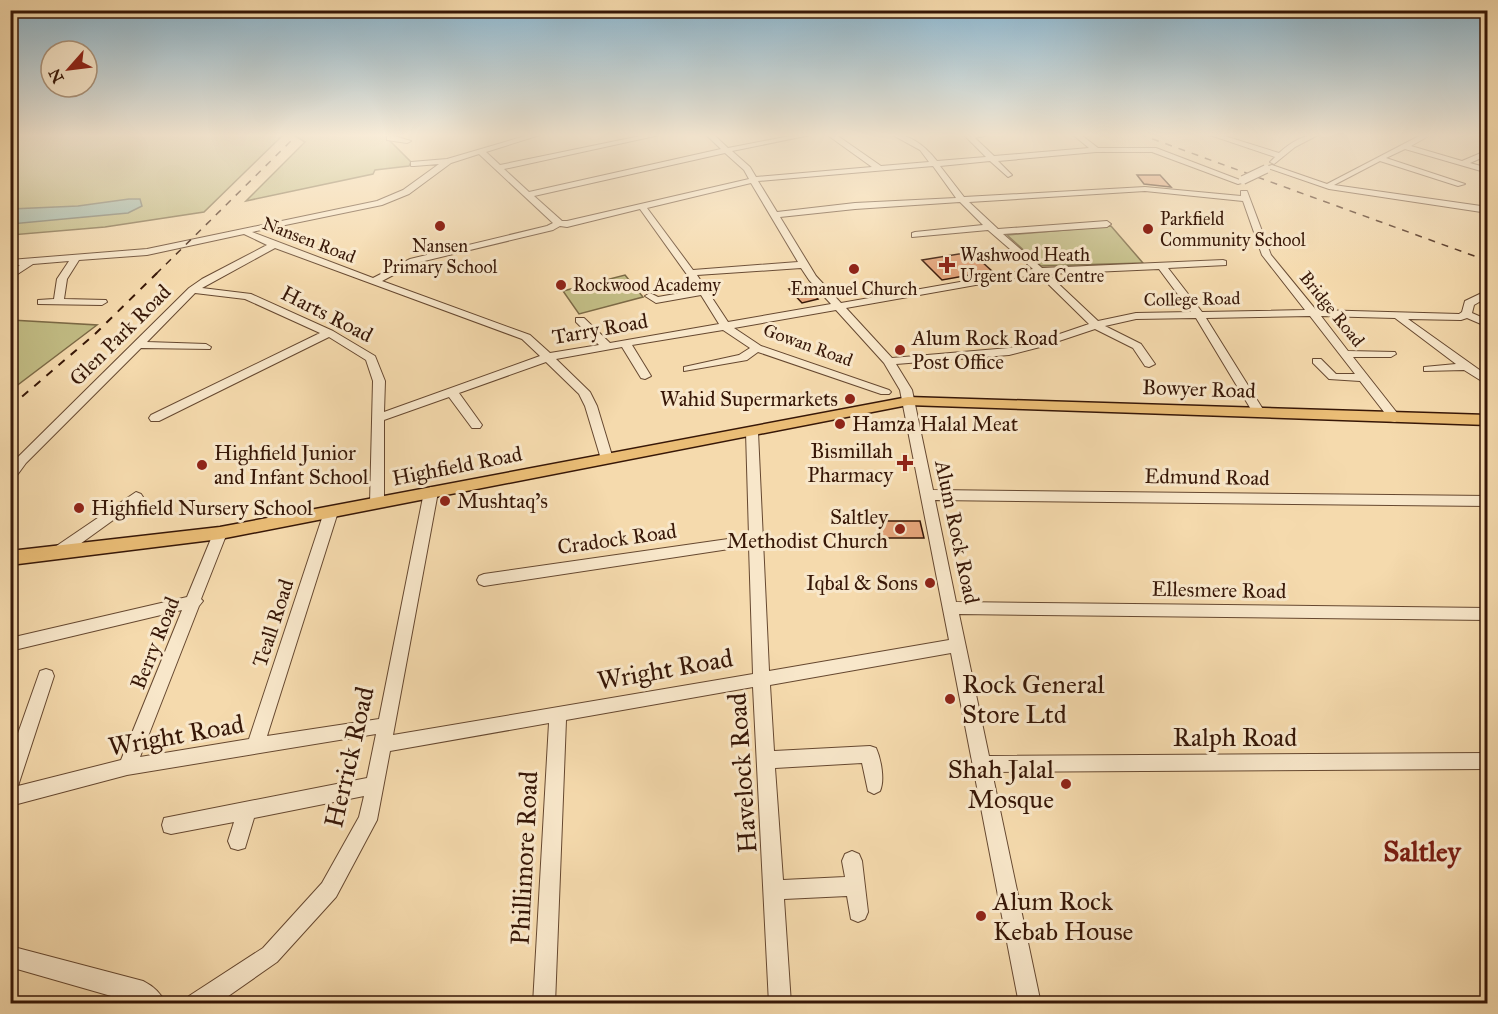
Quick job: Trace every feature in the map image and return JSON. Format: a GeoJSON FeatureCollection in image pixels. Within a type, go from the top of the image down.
{"type":"FeatureCollection","features":[{"type":"Feature","properties":{"kind":"main road","name":"Bowyer Road"},"geometry":{"type":"LineString","coordinates":[[908,401],[1488,420]]}},
{"type":"Feature","properties":{"kind":"main road","name":"Highfield Road"},"geometry":{"type":"LineString","coordinates":[[10,558],[220,533],[908,401]]}},
{"type":"Feature","properties":{"kind":"street"},"geometry":{"type":"LineString","coordinates":[[10,263],[147,252],[387,201],[420,181]]}},
{"type":"Feature","properties":{"kind":"street"},"geometry":{"type":"LineString","coordinates":[[516,181],[560,223]]}},
{"type":"Feature","properties":{"kind":"street"},"geometry":{"type":"LineString","coordinates":[[530,194],[587,181]]}},
{"type":"Feature","properties":{"kind":"street"},"geometry":{"type":"LineString","coordinates":[[373,282],[413,261],[550,228],[560,223],[567,224],[743,181]]}},
{"type":"Feature","properties":{"kind":"street","name":"Alum Rock Road"},"geometry":{"type":"LineString","coordinates":[[753,181],[802,265],[836,306],[889,361],[900,378],[908,401],[984,764],[1030,1004]]}},
{"type":"Feature","properties":{"kind":"street"},"geometry":{"type":"LineString","coordinates":[[948,181],[963,201],[1096,325],[1137,346],[1147,360],[1131,355]]}},
{"type":"Feature","properties":{"kind":"street","name":"Bridge Road"},"geometry":{"type":"LineString","coordinates":[[1242,181],[1267,255],[1395,418]]}},
{"type":"Feature","properties":{"kind":"street"},"geometry":{"type":"LineString","coordinates":[[1311,181],[1329,187],[1488,210]]}},
{"type":"Feature","properties":{"kind":"street"},"geometry":{"type":"LineString","coordinates":[[1329,187],[1334,181]]}},
{"type":"Feature","properties":{"kind":"street"},"geometry":{"type":"LineString","coordinates":[[1024,189],[1056,187]]}},
{"type":"Feature","properties":{"kind":"street"},"geometry":{"type":"LineString","coordinates":[[1040,188],[1048,196]]}},
{"type":"Feature","properties":{"kind":"street"},"geometry":{"type":"LineString","coordinates":[[774,215],[855,206],[1145,189],[1247,200]]}},
{"type":"Feature","properties":{"kind":"street","name":"Gowan Road"},"geometry":{"type":"LineString","coordinates":[[642,206],[691,273],[725,326],[757,348],[885,392]]}},
{"type":"Feature","properties":{"kind":"street"},"geometry":{"type":"LineString","coordinates":[[907,225],[917,238],[993,230],[1107,224]]}},
{"type":"Feature","properties":{"kind":"street","name":"Nansen Road"},"geometry":{"type":"LineString","coordinates":[[246,230],[248,234],[274,245],[526,338],[584,392],[591,406],[607,459]]}},
{"type":"Feature","properties":{"kind":"street","name":"Glen Park Road"},"geometry":{"type":"LineString","coordinates":[[10,475],[22,460],[193,290],[213,276],[274,245]]}},
{"type":"Feature","properties":{"kind":"street"},"geometry":{"type":"LineString","coordinates":[[59,302],[62,279],[76,258]]}},
{"type":"Feature","properties":{"kind":"street"},"geometry":{"type":"LineString","coordinates":[[10,276],[31,262]]}},
{"type":"Feature","properties":{"kind":"street","name":"Tarry Road"},"geometry":{"type":"LineString","coordinates":[[379,418],[548,357],[1040,271],[1223,263]]}},
{"type":"Feature","properties":{"kind":"street"},"geometry":{"type":"LineString","coordinates":[[691,273],[802,265]]}},
{"type":"Feature","properties":{"kind":"street"},"geometry":{"type":"LineString","coordinates":[[1161,265],[1199,315],[1258,411]]}},
{"type":"Feature","properties":{"kind":"street","name":"Harts Road"},"geometry":{"type":"LineString","coordinates":[[193,290],[247,296],[329,333],[371,358],[379,381],[377,503]]}},
{"type":"Feature","properties":{"kind":"street"},"geometry":{"type":"LineString","coordinates":[[650,296],[656,300],[704,292]]}},
{"type":"Feature","properties":{"kind":"street"},"geometry":{"type":"LineString","coordinates":[[1488,293],[1469,303],[1467,314],[1488,324]]}},
{"type":"Feature","properties":{"kind":"street"},"geometry":{"type":"LineString","coordinates":[[42,302],[108,301]]}},
{"type":"Feature","properties":{"kind":"street","name":"College Road"},"geometry":{"type":"LineString","coordinates":[[889,361],[965,357],[1022,349],[1065,337],[1096,325],[1136,316],[1311,313],[1448,318],[1467,314]]}},
{"type":"Feature","properties":{"kind":"street"},"geometry":{"type":"LineString","coordinates":[[1398,315],[1488,382]]}},
{"type":"Feature","properties":{"kind":"street"},"geometry":{"type":"LineString","coordinates":[[580,321],[608,347]]}},
{"type":"Feature","properties":{"kind":"street"},"geometry":{"type":"LineString","coordinates":[[155,418],[329,333]]}},
{"type":"Feature","properties":{"kind":"street"},"geometry":{"type":"LineString","coordinates":[[626,344],[645,376]]}},
{"type":"Feature","properties":{"kind":"street"},"geometry":{"type":"LineString","coordinates":[[137,345],[206,347]]}},
{"type":"Feature","properties":{"kind":"street"},"geometry":{"type":"LineString","coordinates":[[688,369],[743,358],[757,348]]}},
{"type":"Feature","properties":{"kind":"street"},"geometry":{"type":"LineString","coordinates":[[1344,354],[1391,354]]}},
{"type":"Feature","properties":{"kind":"street"},"geometry":{"type":"LineString","coordinates":[[1317,361],[1333,377],[1365,378]]}},
{"type":"Feature","properties":{"kind":"street"},"geometry":{"type":"LineString","coordinates":[[1428,369],[1467,366]]}},
{"type":"Feature","properties":{"kind":"street"},"geometry":{"type":"LineString","coordinates":[[452,392],[476,425]]}},
{"type":"Feature","properties":{"kind":"street","name":"Havelock Road"},"geometry":{"type":"LineString","coordinates":[[752,432],[761,678],[780,1004]]}},
{"type":"Feature","properties":{"kind":"street","name":"Herrick Road"},"geometry":{"type":"LineString","coordinates":[[197,1004],[270,955],[329,890],[368,820],[431,492]]}},
{"type":"Feature","properties":{"kind":"street","name":"Edmund Road"},"geometry":{"type":"LineString","coordinates":[[926,495],[1488,501]]}},
{"type":"Feature","properties":{"kind":"street"},"geometry":{"type":"LineString","coordinates":[[57,553],[136,497]]}},
{"type":"Feature","properties":{"kind":"street","name":"Teall Road"},"geometry":{"type":"LineString","coordinates":[[255,747],[331,512]]}},
{"type":"Feature","properties":{"kind":"street","name":"Berry Road"},"geometry":{"type":"LineString","coordinates":[[127,767],[195,601],[220,533]]}},
{"type":"Feature","properties":{"kind":"street","name":"Cradock Road"},"geometry":{"type":"LineString","coordinates":[[484,580],[756,540]]}},
{"type":"Feature","properties":{"kind":"street"},"geometry":{"type":"LineString","coordinates":[[10,645],[195,601]]}},
{"type":"Feature","properties":{"kind":"street","name":"Ellesmere Road"},"geometry":{"type":"LineString","coordinates":[[950,608],[1488,614]]}},
{"type":"Feature","properties":{"kind":"street","name":"Wright Road"},"geometry":{"type":"LineString","coordinates":[[381,745],[958,645]]}},
{"type":"Feature","properties":{"kind":"street"},"geometry":{"type":"LineString","coordinates":[[10,784],[46,676]]}},
{"type":"Feature","properties":{"kind":"street","name":"Phillimore Road"},"geometry":{"type":"LineString","coordinates":[[544,1004],[558,714]]}},
{"type":"Feature","properties":{"kind":"street","name":"Wright Road"},"geometry":{"type":"LineString","coordinates":[[10,797],[127,767],[387,725]]}},
{"type":"Feature","properties":{"kind":"street"},"geometry":{"type":"LineString","coordinates":[[767,760],[870,754],[874,785]]}},
{"type":"Feature","properties":{"kind":"street","name":"Ralph Road"},"geometry":{"type":"LineString","coordinates":[[984,764],[1488,761]]}},
{"type":"Feature","properties":{"kind":"street"},"geometry":{"type":"LineString","coordinates":[[171,825],[375,785]]}},
{"type":"Feature","properties":{"kind":"street"},"geometry":{"type":"LineString","coordinates":[[238,841],[246,812]]}},
{"type":"Feature","properties":{"kind":"street"},"geometry":{"type":"LineString","coordinates":[[852,861],[858,912]]}},
{"type":"Feature","properties":{"kind":"street"},"geometry":{"type":"LineString","coordinates":[[774,890],[856,886]]}},
{"type":"Feature","properties":{"kind":"street"},"geometry":{"type":"LineString","coordinates":[[10,956],[143,992],[154,1004]]}},
{"type":"Feature","properties":{"kind":"shaded area"},"geometry":{"type":"Polygon","coordinates":[[[11,181],[235,181],[204,212],[105,227],[11,235],[11,181]]]}},
{"type":"Feature","properties":{"kind":"shaded area"},"geometry":{"type":"Polygon","coordinates":[[[266,181],[339,181],[246,201],[266,181]]]}},
{"type":"Feature","properties":{"kind":"shaded area"},"geometry":{"type":"Polygon","coordinates":[[[140,199],[142,206],[128,213],[11,224],[11,209],[78,206],[140,199]]]}},
{"type":"Feature","properties":{"kind":"shaded area"},"geometry":{"type":"Polygon","coordinates":[[[1111,226],[1143,263],[1041,266],[1007,235],[1111,226]]]}},
{"type":"Feature","properties":{"kind":"shaded area"},"geometry":{"type":"Polygon","coordinates":[[[625,275],[643,297],[579,314],[563,291],[625,275]]]}},
{"type":"Feature","properties":{"kind":"shaded area"},"geometry":{"type":"Polygon","coordinates":[[[11,320],[97,325],[11,390],[11,320]]]}},
{"type":"Feature","properties":{"kind":"building"},"geometry":{"type":"Polygon","coordinates":[[[1142,181],[1166,181],[1171,187],[1144,184],[1142,181]]]}},
{"type":"Feature","properties":{"kind":"building","name":"Washwood Heath Urgent Care Centre"},"geometry":{"type":"Polygon","coordinates":[[[971,252],[992,271],[942,280],[922,260],[971,252]]]}},
{"type":"Feature","properties":{"kind":"building"},"geometry":{"type":"Polygon","coordinates":[[[807,286],[818,299],[802,303],[789,289],[807,286]]]}},
{"type":"Feature","properties":{"kind":"building","name":"Saltley Methodist Church"},"geometry":{"type":"Polygon","coordinates":[[[877,521],[920,521],[924,538],[880,538],[877,521]]]}},
{"type":"Feature","properties":{"kind":"railway"},"geometry":{"type":"LineString","coordinates":[[156,274],[250,181]]}},
{"type":"Feature","properties":{"kind":"railway"},"geometry":{"type":"LineString","coordinates":[[1269,181],[1488,261]]}},
{"type":"Feature","properties":{"kind":"railway"},"geometry":{"type":"LineString","coordinates":[[10,407],[95,334],[157,273]]}},
{"type":"Feature","properties":{"kind":"place","name":"Nansen Primary School"},"geometry":{"type":"Point","coordinates":[440,226]}},
{"type":"Feature","properties":{"kind":"place","name":"Parkfield Community School"},"geometry":{"type":"Point","coordinates":[1148,229]}},
{"type":"Feature","properties":{"kind":"place","name":"Washwood Heath Urgent Care Centre"},"geometry":{"type":"Point","coordinates":[947,265]}},
{"type":"Feature","properties":{"kind":"place","name":"Emanuel Church"},"geometry":{"type":"Point","coordinates":[854,269]}},
{"type":"Feature","properties":{"kind":"place","name":"Rockwood Academy"},"geometry":{"type":"Point","coordinates":[561,285]}},
{"type":"Feature","properties":{"kind":"place","name":"Alum Rock Road Post Office"},"geometry":{"type":"Point","coordinates":[900,350]}},
{"type":"Feature","properties":{"kind":"place","name":"Wahid Supermarkets"},"geometry":{"type":"Point","coordinates":[850,399]}},
{"type":"Feature","properties":{"kind":"place","name":"Hamza Halal Meat"},"geometry":{"type":"Point","coordinates":[840,424]}},
{"type":"Feature","properties":{"kind":"place","name":"Bismillah Pharmacy"},"geometry":{"type":"Point","coordinates":[905,463]}},
{"type":"Feature","properties":{"kind":"place","name":"Highfield Junior and Infant School"},"geometry":{"type":"Point","coordinates":[202,465]}},
{"type":"Feature","properties":{"kind":"place","name":"Mushtaq's"},"geometry":{"type":"Point","coordinates":[445,501]}},
{"type":"Feature","properties":{"kind":"place","name":"Highfield Nursery School"},"geometry":{"type":"Point","coordinates":[79,508]}},
{"type":"Feature","properties":{"kind":"place","name":"Saltley Methodist Church"},"geometry":{"type":"Point","coordinates":[900,529]}},
{"type":"Feature","properties":{"kind":"place","name":"Iqbal & Sons"},"geometry":{"type":"Point","coordinates":[930,583]}},
{"type":"Feature","properties":{"kind":"place","name":"Rock General Store Ltd"},"geometry":{"type":"Point","coordinates":[950,699]}},
{"type":"Feature","properties":{"kind":"place","name":"Shah Jalal Mosque"},"geometry":{"type":"Point","coordinates":[1066,784]}},
{"type":"Feature","properties":{"kind":"place","name":"Alum Rock Kebab House"},"geometry":{"type":"Point","coordinates":[981,916]}},
{"type":"Feature","properties":{"kind":"district","name":"Saltley"},"geometry":{"type":"Point","coordinates":[1422,851]}}]}
